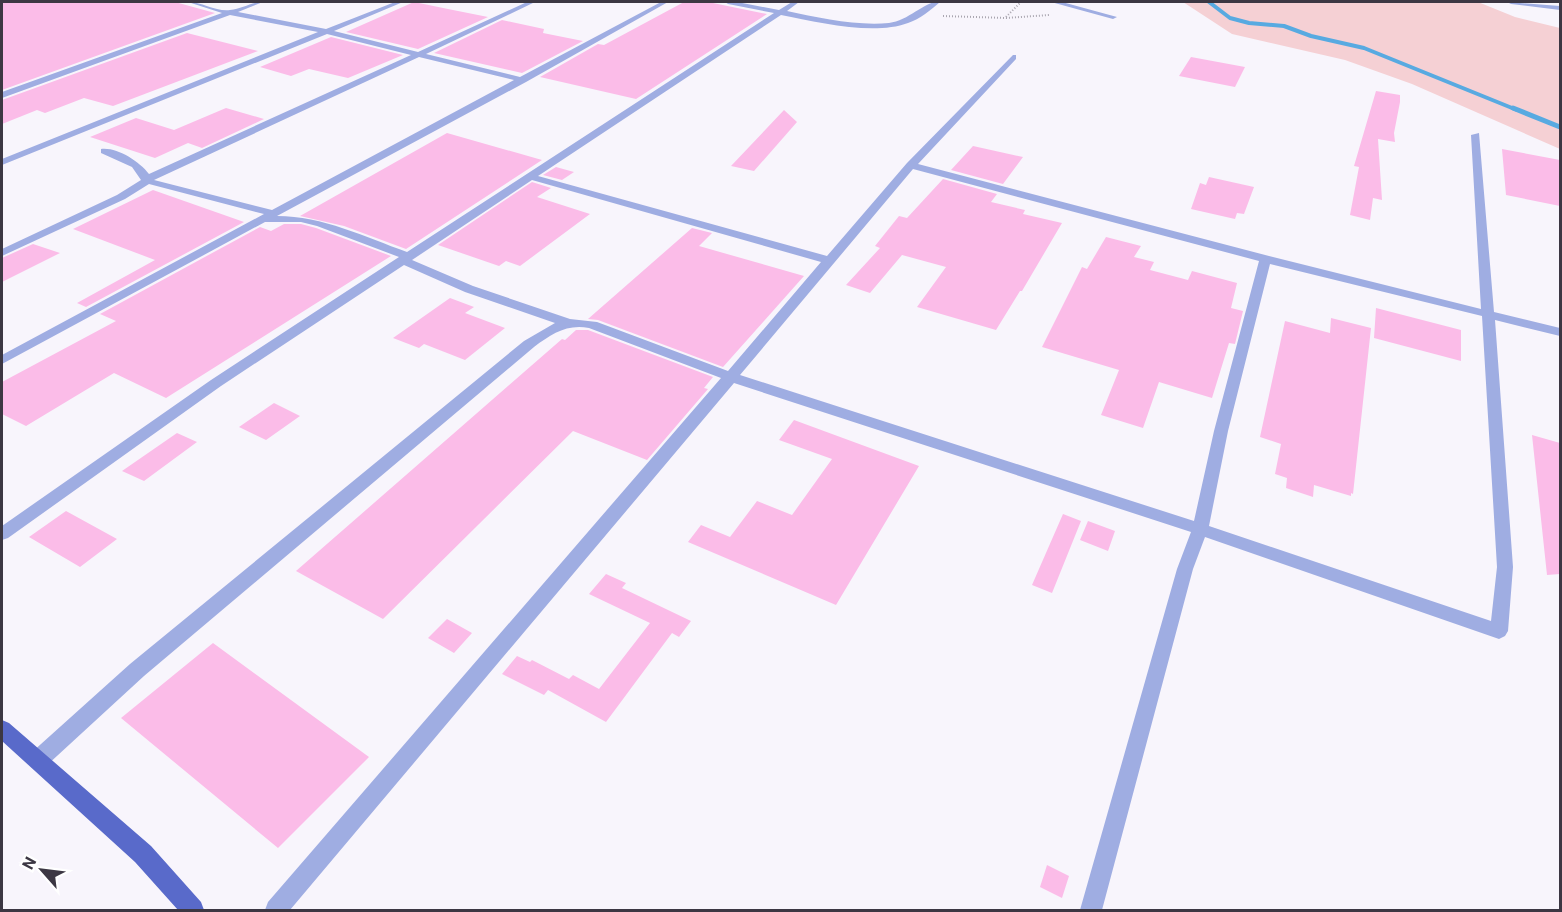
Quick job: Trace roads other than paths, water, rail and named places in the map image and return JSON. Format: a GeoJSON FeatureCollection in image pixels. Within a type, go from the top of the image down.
{"type":"FeatureCollection","features":[{"type":"Feature","properties":{"kind":"main road"},"geometry":{"type":"LineString","coordinates":[[2,729],[143,854],[194,910]]}},
{"type":"Feature","properties":{"kind":"street"},"geometry":{"type":"LineString","coordinates":[[191,2],[230,13],[324,30],[523,80]]}},
{"type":"Feature","properties":{"kind":"street"},"geometry":{"type":"LineString","coordinates":[[2,94],[260,2]]}},
{"type":"Feature","properties":{"kind":"street"},"geometry":{"type":"LineString","coordinates":[[2,162],[324,30],[400,2]]}},
{"type":"Feature","properties":{"kind":"street"},"geometry":{"type":"LineString","coordinates":[[2,253],[121,197],[147,180],[531,2]]}},
{"type":"Feature","properties":{"kind":"street"},"geometry":{"type":"LineString","coordinates":[[2,360],[665,2]]}},
{"type":"Feature","properties":{"kind":"street"},"geometry":{"type":"LineString","coordinates":[[728,2],[875,26],[907,22],[936,2]]}},
{"type":"Feature","properties":{"kind":"street"},"geometry":{"type":"LineString","coordinates":[[2,534],[216,383],[796,2]]}},
{"type":"Feature","properties":{"kind":"street"},"geometry":{"type":"LineString","coordinates":[[1055,2],[1113,17]]}},
{"type":"Feature","properties":{"kind":"street"},"geometry":{"type":"LineString","coordinates":[[1511,2],[1560,8]]}},
{"type":"Feature","properties":{"kind":"street"},"geometry":{"type":"LineString","coordinates":[[276,910],[911,165],[1013,57]]}},
{"type":"Feature","properties":{"kind":"street"},"geometry":{"type":"LineString","coordinates":[[262,219],[311,221],[406,258],[469,289],[566,322],[578,322],[592,326],[731,377],[1200,529],[1499,631],[1505,567],[1476,135]]}},
{"type":"Feature","properties":{"kind":"street"},"geometry":{"type":"LineString","coordinates":[[104,151],[131,161],[144,172],[147,180]]}},
{"type":"Feature","properties":{"kind":"street"},"geometry":{"type":"LineString","coordinates":[[911,165],[1265,259],[1560,332]]}},
{"type":"Feature","properties":{"kind":"street"},"geometry":{"type":"LineString","coordinates":[[531,177],[830,261]]}},
{"type":"Feature","properties":{"kind":"street"},"geometry":{"type":"LineString","coordinates":[[147,180],[273,213]]}},
{"type":"Feature","properties":{"kind":"street"},"geometry":{"type":"LineString","coordinates":[[1091,910],[1185,569],[1200,529],[1221,430],[1265,259]]}},
{"type":"Feature","properties":{"kind":"street"},"geometry":{"type":"LineString","coordinates":[[38,760],[137,670],[520,352],[566,322]]}},
{"type":"Feature","properties":{"kind":"waterway"},"geometry":{"type":"LineString","coordinates":[[1209,2],[1230,18],[1249,23],[1284,26],[1311,36],[1364,48],[1517,110]]}},
{"type":"Feature","properties":{"kind":"waterway"},"geometry":{"type":"LineString","coordinates":[[1513,108],[1560,127]]}}]}
